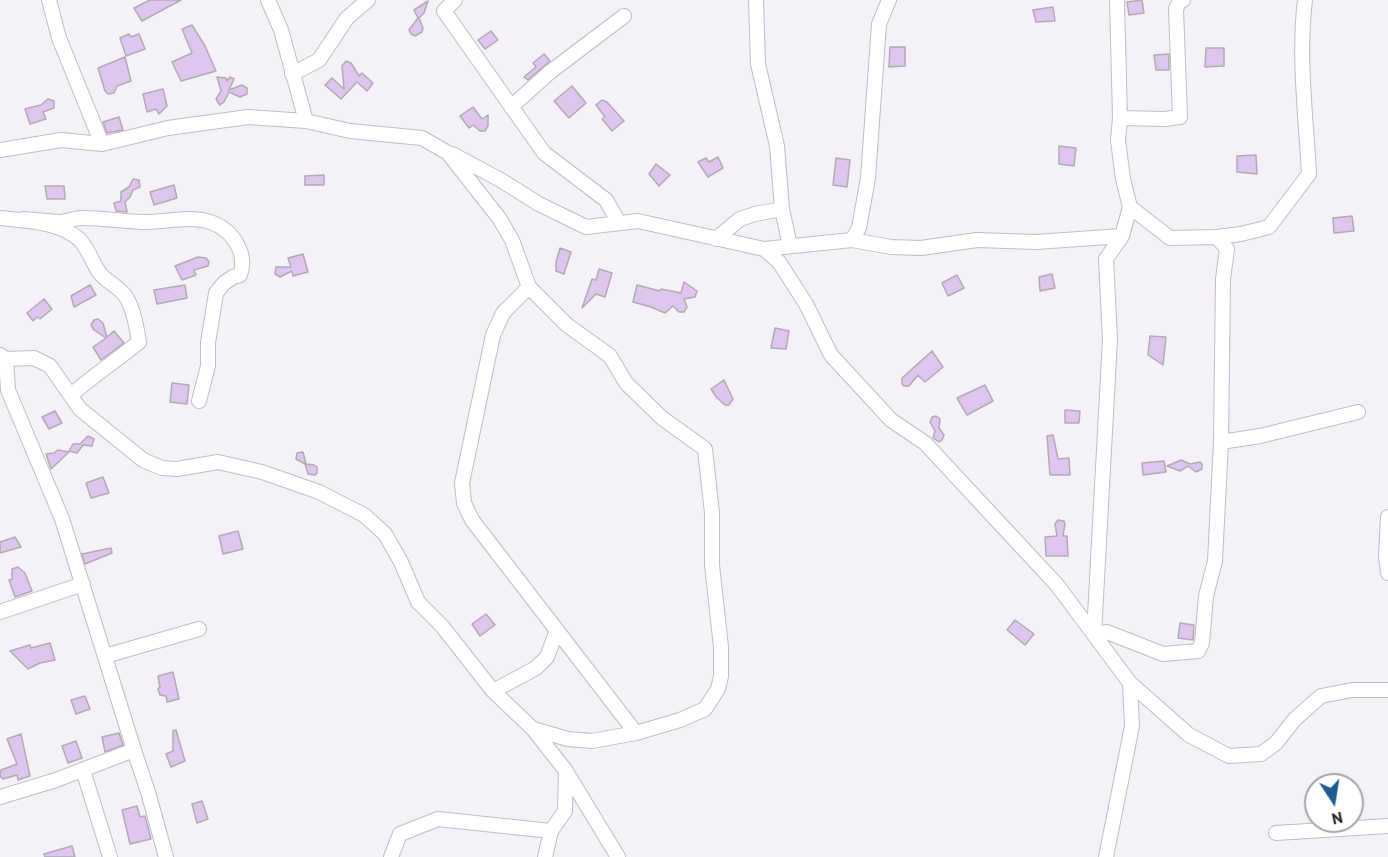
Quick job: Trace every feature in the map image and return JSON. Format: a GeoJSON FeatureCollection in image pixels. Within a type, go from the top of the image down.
{"type":"FeatureCollection","features":[{"type":"Feature","properties":{"kind":"street"},"geometry":{"type":"LineString","coordinates":[[53,0],[59,38],[102,144]]}},
{"type":"Feature","properties":{"kind":"street"},"geometry":{"type":"LineString","coordinates":[[268,0],[281,30],[306,121]]}},
{"type":"Feature","properties":{"kind":"street"},"geometry":{"type":"LineString","coordinates":[[292,74],[319,60],[347,18],[368,0]]}},
{"type":"Feature","properties":{"kind":"street"},"geometry":{"type":"LineString","coordinates":[[454,0],[444,11],[544,153],[606,200],[619,223]]}},
{"type":"Feature","properties":{"kind":"street"},"geometry":{"type":"LineString","coordinates":[[756,0],[758,64],[777,146],[782,209],[790,246]]}},
{"type":"Feature","properties":{"kind":"street"},"geometry":{"type":"LineString","coordinates":[[852,240],[859,228],[868,178],[879,24],[888,0]]}},
{"type":"Feature","properties":{"kind":"street"},"geometry":{"type":"LineString","coordinates":[[1094,634],[1110,339],[1106,259],[1122,236],[1130,207],[1123,179],[1118,140],[1120,118],[1117,0]]}},
{"type":"Feature","properties":{"kind":"street"},"geometry":{"type":"LineString","coordinates":[[1120,118],[1180,117],[1176,9],[1180,0],[1183,0]]}},
{"type":"Feature","properties":{"kind":"street"},"geometry":{"type":"LineString","coordinates":[[1130,207],[1170,238],[1217,237],[1241,234],[1269,226],[1310,174],[1304,81],[1305,0]]}},
{"type":"Feature","properties":{"kind":"street"},"geometry":{"type":"LineString","coordinates":[[511,106],[550,72],[624,16]]}},
{"type":"Feature","properties":{"kind":"street"},"geometry":{"type":"LineString","coordinates":[[0,150],[61,140],[102,144],[168,128],[248,117],[306,121],[350,131],[422,138],[499,179],[539,204],[586,227],[638,221],[764,249],[852,240],[891,247],[921,248],[977,240],[1036,242],[1122,236]]}},
{"type":"Feature","properties":{"kind":"street"},"geometry":{"type":"LineString","coordinates":[[422,138],[448,153],[499,218],[512,240],[529,287],[567,325],[610,356],[626,383],[662,418],[705,449],[712,504],[712,565],[720,632],[722,676],[713,698],[705,709],[680,720],[636,733],[592,741],[568,739],[533,729]]}},
{"type":"Feature","properties":{"kind":"street"},"geometry":{"type":"LineString","coordinates":[[716,239],[740,219],[782,209]]}},
{"type":"Feature","properties":{"kind":"street"},"geometry":{"type":"LineString","coordinates":[[0,218],[61,222],[78,218],[139,222],[176,220],[209,222],[231,236],[240,248],[244,265],[240,275],[224,283],[216,293],[208,343],[208,366],[199,401]]}},
{"type":"Feature","properties":{"kind":"street"},"geometry":{"type":"LineString","coordinates":[[23,219],[52,227],[79,239],[94,260],[98,271],[126,296],[137,327],[139,342],[89,378],[71,395]]}},
{"type":"Feature","properties":{"kind":"street"},"geometry":{"type":"LineString","coordinates":[[1094,634],[1107,632],[1164,654],[1198,651],[1202,643],[1206,596],[1215,561],[1221,442],[1223,279],[1227,249],[1217,237]]}},
{"type":"Feature","properties":{"kind":"street"},"geometry":{"type":"LineString","coordinates":[[764,249],[779,262],[806,304],[831,355],[891,420],[925,443],[1057,585],[1130,683],[1189,735],[1229,756],[1261,754],[1276,743],[1295,719],[1322,696],[1352,690],[1388,691],[1388,678]]}},
{"type":"Feature","properties":{"kind":"street"},"geometry":{"type":"LineString","coordinates":[[529,287],[503,313],[493,335],[462,483],[464,503],[472,520],[636,733]]}},
{"type":"Feature","properties":{"kind":"street"},"geometry":{"type":"LineString","coordinates":[[166,857],[148,792],[62,519],[8,390],[3,357],[34,358],[50,366],[80,409],[143,460],[162,468],[177,469],[218,462],[262,472],[320,492],[364,515],[385,534],[398,556],[418,602],[442,626],[493,691],[533,729],[566,771],[618,857]]}},
{"type":"Feature","properties":{"kind":"street"},"geometry":{"type":"LineString","coordinates":[[1221,442],[1260,436],[1358,412]]}},
{"type":"Feature","properties":{"kind":"street"},"geometry":{"type":"LineString","coordinates":[[1388,517],[1386,556],[1388,573]]}},
{"type":"Feature","properties":{"kind":"street"},"geometry":{"type":"LineString","coordinates":[[0,612],[83,584]]}},
{"type":"Feature","properties":{"kind":"street"},"geometry":{"type":"LineString","coordinates":[[105,656],[199,628]]}},
{"type":"Feature","properties":{"kind":"street"},"geometry":{"type":"LineString","coordinates":[[493,691],[536,668],[547,657],[557,630]]}},
{"type":"Feature","properties":{"kind":"street"},"geometry":{"type":"LineString","coordinates":[[1106,857],[1132,726],[1130,683]]}},
{"type":"Feature","properties":{"kind":"street"},"geometry":{"type":"LineString","coordinates":[[0,797],[83,770],[134,750]]}},
{"type":"Feature","properties":{"kind":"street"},"geometry":{"type":"LineString","coordinates":[[83,770],[110,857]]}},
{"type":"Feature","properties":{"kind":"street"},"geometry":{"type":"LineString","coordinates":[[545,857],[551,831],[565,811],[566,771]]}},
{"type":"Feature","properties":{"kind":"street"},"geometry":{"type":"LineString","coordinates":[[391,857],[400,834],[438,819],[551,831]]}},
{"type":"Feature","properties":{"kind":"street"},"geometry":{"type":"LineString","coordinates":[[1276,833],[1388,826]]}},
{"type":"Feature","properties":{"kind":"building"},"geometry":{"type":"Polygon","coordinates":[[[150,0],[181,0],[142,21],[134,8],[150,0]]]}},
{"type":"Feature","properties":{"kind":"building"},"geometry":{"type":"Polygon","coordinates":[[[1142,0],[1144,13],[1129,15],[1127,2],[1142,0]]]}},
{"type":"Feature","properties":{"kind":"building"},"geometry":{"type":"Polygon","coordinates":[[[428,1],[424,13],[419,18],[423,28],[422,32],[415,36],[409,30],[418,18],[414,10],[428,1]]]}},
{"type":"Feature","properties":{"kind":"building"},"geometry":{"type":"Polygon","coordinates":[[[1053,7],[1055,21],[1036,22],[1033,10],[1053,7]]]}},
{"type":"Feature","properties":{"kind":"building"},"geometry":{"type":"Polygon","coordinates":[[[192,25],[205,46],[216,71],[181,81],[172,62],[192,53],[182,29],[192,25]]]}},
{"type":"Feature","properties":{"kind":"building"},"geometry":{"type":"Polygon","coordinates":[[[491,31],[498,40],[485,49],[478,40],[491,31]]]}},
{"type":"Feature","properties":{"kind":"building"},"geometry":{"type":"Polygon","coordinates":[[[129,34],[131,37],[139,34],[145,49],[126,56],[120,38],[129,34]]]}},
{"type":"Feature","properties":{"kind":"building"},"geometry":{"type":"Polygon","coordinates":[[[890,47],[905,47],[905,66],[889,67],[890,47]]]}},
{"type":"Feature","properties":{"kind":"building"},"geometry":{"type":"Polygon","coordinates":[[[1206,48],[1224,48],[1224,66],[1205,67],[1206,48]]]}},
{"type":"Feature","properties":{"kind":"building"},"geometry":{"type":"Polygon","coordinates":[[[544,54],[550,61],[528,80],[524,77],[536,67],[533,63],[544,54]]]}},
{"type":"Feature","properties":{"kind":"building"},"geometry":{"type":"Polygon","coordinates":[[[1169,54],[1169,70],[1156,70],[1154,55],[1169,54]]]}},
{"type":"Feature","properties":{"kind":"building"},"geometry":{"type":"Polygon","coordinates":[[[125,57],[131,81],[117,86],[114,93],[108,94],[98,68],[125,57]]]}},
{"type":"Feature","properties":{"kind":"building"},"geometry":{"type":"Polygon","coordinates":[[[346,61],[351,63],[359,76],[362,73],[373,83],[367,91],[357,82],[341,99],[325,85],[332,78],[344,89],[342,66],[346,61]]]}},
{"type":"Feature","properties":{"kind":"building"},"geometry":{"type":"Polygon","coordinates":[[[217,77],[226,78],[227,81],[230,77],[234,79],[229,90],[242,85],[247,88],[247,94],[240,97],[229,92],[220,105],[216,99],[221,91],[217,77]]]}},
{"type":"Feature","properties":{"kind":"building"},"geometry":{"type":"Polygon","coordinates":[[[572,86],[586,103],[569,118],[554,101],[572,86]]]}},
{"type":"Feature","properties":{"kind":"building"},"geometry":{"type":"Polygon","coordinates":[[[163,89],[167,106],[159,114],[156,109],[147,112],[143,94],[163,89]]]}},
{"type":"Feature","properties":{"kind":"building"},"geometry":{"type":"Polygon","coordinates":[[[48,99],[54,101],[54,108],[43,112],[46,119],[30,124],[25,109],[41,105],[48,99]]]}},
{"type":"Feature","properties":{"kind":"building"},"geometry":{"type":"Polygon","coordinates":[[[602,100],[607,102],[624,121],[612,131],[602,119],[605,117],[596,105],[602,100]]]}},
{"type":"Feature","properties":{"kind":"building"},"geometry":{"type":"Polygon","coordinates":[[[473,107],[482,119],[488,115],[488,126],[485,131],[480,131],[473,125],[469,128],[460,116],[473,107]]]}},
{"type":"Feature","properties":{"kind":"building"},"geometry":{"type":"Polygon","coordinates":[[[119,117],[123,130],[107,133],[103,122],[119,117]]]}},
{"type":"Feature","properties":{"kind":"building"},"geometry":{"type":"Polygon","coordinates":[[[1059,146],[1076,148],[1074,166],[1059,164],[1059,146]]]}},
{"type":"Feature","properties":{"kind":"building"},"geometry":{"type":"Polygon","coordinates":[[[1256,155],[1257,174],[1237,172],[1237,156],[1256,155]]]}},
{"type":"Feature","properties":{"kind":"building"},"geometry":{"type":"Polygon","coordinates":[[[718,157],[723,168],[708,177],[698,162],[706,158],[709,162],[718,157]]]}},
{"type":"Feature","properties":{"kind":"building"},"geometry":{"type":"Polygon","coordinates":[[[836,158],[850,160],[847,187],[833,185],[836,158]]]}},
{"type":"Feature","properties":{"kind":"building"},"geometry":{"type":"Polygon","coordinates":[[[656,164],[670,175],[659,186],[649,174],[656,164]]]}},
{"type":"Feature","properties":{"kind":"building"},"geometry":{"type":"Polygon","coordinates":[[[324,175],[324,185],[305,185],[305,176],[324,175]]]}},
{"type":"Feature","properties":{"kind":"building"},"geometry":{"type":"Polygon","coordinates":[[[133,179],[139,180],[140,187],[133,190],[125,202],[127,212],[116,211],[114,203],[121,201],[121,192],[129,187],[133,179]]]}},
{"type":"Feature","properties":{"kind":"building"},"geometry":{"type":"Polygon","coordinates":[[[174,185],[177,198],[154,205],[150,192],[174,185]]]}},
{"type":"Feature","properties":{"kind":"building"},"geometry":{"type":"Polygon","coordinates":[[[45,186],[64,186],[65,199],[47,199],[45,186]]]}},
{"type":"Feature","properties":{"kind":"building"},"geometry":{"type":"Polygon","coordinates":[[[1352,216],[1354,231],[1334,233],[1333,218],[1352,216]]]}},
{"type":"Feature","properties":{"kind":"building"},"geometry":{"type":"Polygon","coordinates":[[[560,248],[571,252],[564,274],[556,271],[560,248]]]}},
{"type":"Feature","properties":{"kind":"building"},"geometry":{"type":"Polygon","coordinates":[[[303,254],[308,272],[293,276],[292,271],[280,277],[275,274],[276,267],[291,267],[288,258],[303,254]]]}},
{"type":"Feature","properties":{"kind":"building"},"geometry":{"type":"Polygon","coordinates":[[[198,257],[206,258],[209,262],[208,266],[194,270],[196,275],[182,280],[175,266],[198,257]]]}},
{"type":"Feature","properties":{"kind":"building"},"geometry":{"type":"Polygon","coordinates":[[[599,269],[612,273],[605,297],[596,294],[582,308],[592,279],[596,280],[599,269]]]}},
{"type":"Feature","properties":{"kind":"building"},"geometry":{"type":"Polygon","coordinates":[[[1052,274],[1055,288],[1040,291],[1039,277],[1052,274]]]}},
{"type":"Feature","properties":{"kind":"building"},"geometry":{"type":"Polygon","coordinates":[[[957,275],[964,288],[948,296],[942,283],[957,275]]]}},
{"type":"Feature","properties":{"kind":"building"},"geometry":{"type":"Polygon","coordinates":[[[684,282],[697,291],[695,297],[684,299],[687,307],[684,312],[679,312],[673,306],[665,313],[633,302],[637,285],[681,293],[684,282]]]}},
{"type":"Feature","properties":{"kind":"building"},"geometry":{"type":"Polygon","coordinates":[[[90,285],[96,295],[74,307],[71,296],[90,285]]]}},
{"type":"Feature","properties":{"kind":"building"},"geometry":{"type":"Polygon","coordinates":[[[185,285],[187,298],[157,304],[154,290],[185,285]]]}},
{"type":"Feature","properties":{"kind":"building"},"geometry":{"type":"Polygon","coordinates":[[[44,299],[52,309],[40,319],[37,317],[33,321],[27,313],[44,299]]]}},
{"type":"Feature","properties":{"kind":"building"},"geometry":{"type":"Polygon","coordinates":[[[98,319],[103,323],[107,337],[114,331],[124,343],[101,360],[93,347],[106,338],[94,330],[91,325],[94,320],[98,319]]]}},
{"type":"Feature","properties":{"kind":"building"},"geometry":{"type":"Polygon","coordinates":[[[775,328],[789,331],[786,349],[771,348],[775,328]]]}},
{"type":"Feature","properties":{"kind":"building"},"geometry":{"type":"Polygon","coordinates":[[[1150,336],[1166,337],[1163,365],[1148,355],[1150,336]]]}},
{"type":"Feature","properties":{"kind":"building"},"geometry":{"type":"Polygon","coordinates":[[[932,351],[943,367],[925,382],[918,375],[909,386],[904,386],[902,378],[932,351]]]}},
{"type":"Feature","properties":{"kind":"building"},"geometry":{"type":"Polygon","coordinates":[[[724,380],[733,399],[729,405],[725,405],[717,398],[711,389],[724,380]]]}},
{"type":"Feature","properties":{"kind":"building"},"geometry":{"type":"Polygon","coordinates":[[[172,383],[189,385],[187,404],[170,402],[172,383]]]}},
{"type":"Feature","properties":{"kind":"building"},"geometry":{"type":"Polygon","coordinates":[[[985,385],[993,401],[967,415],[957,398],[985,385]]]}},
{"type":"Feature","properties":{"kind":"building"},"geometry":{"type":"Polygon","coordinates":[[[1065,410],[1080,411],[1079,423],[1065,423],[1065,410]]]}},
{"type":"Feature","properties":{"kind":"building"},"geometry":{"type":"Polygon","coordinates":[[[55,411],[62,423],[49,429],[42,417],[55,411]]]}},
{"type":"Feature","properties":{"kind":"building"},"geometry":{"type":"Polygon","coordinates":[[[936,416],[940,419],[939,428],[944,435],[939,442],[933,438],[935,431],[930,422],[932,417],[936,416]]]}},
{"type":"Feature","properties":{"kind":"building"},"geometry":{"type":"Polygon","coordinates":[[[1053,435],[1058,459],[1069,458],[1070,475],[1050,475],[1047,436],[1053,435]]]}},
{"type":"Feature","properties":{"kind":"building"},"geometry":{"type":"Polygon","coordinates":[[[88,436],[94,439],[92,446],[83,445],[77,453],[69,451],[73,444],[80,444],[88,436]]]}},
{"type":"Feature","properties":{"kind":"building"},"geometry":{"type":"Polygon","coordinates":[[[58,450],[69,452],[51,469],[46,454],[58,450]]]}},
{"type":"Feature","properties":{"kind":"building"},"geometry":{"type":"Polygon","coordinates":[[[303,452],[306,464],[317,467],[315,475],[308,474],[305,464],[296,459],[297,453],[303,452]]]}},
{"type":"Feature","properties":{"kind":"building"},"geometry":{"type":"Polygon","coordinates":[[[1181,460],[1190,464],[1200,462],[1202,469],[1196,472],[1188,466],[1180,471],[1167,466],[1181,460]]]}},
{"type":"Feature","properties":{"kind":"building"},"geometry":{"type":"Polygon","coordinates":[[[1164,461],[1166,472],[1143,475],[1142,463],[1164,461]]]}},
{"type":"Feature","properties":{"kind":"building"},"geometry":{"type":"Polygon","coordinates":[[[103,477],[109,493],[91,498],[86,483],[103,477]]]}},
{"type":"Feature","properties":{"kind":"building"},"geometry":{"type":"Polygon","coordinates":[[[1058,520],[1064,521],[1065,524],[1063,536],[1067,536],[1068,556],[1046,556],[1045,537],[1057,536],[1055,524],[1058,520]]]}},
{"type":"Feature","properties":{"kind":"building"},"geometry":{"type":"Polygon","coordinates":[[[238,531],[243,549],[223,554],[219,536],[238,531]]]}},
{"type":"Feature","properties":{"kind":"building"},"geometry":{"type":"Polygon","coordinates":[[[15,537],[21,547],[0,553],[0,542],[15,537]]]}},
{"type":"Feature","properties":{"kind":"building"},"geometry":{"type":"Polygon","coordinates":[[[111,548],[112,553],[85,564],[82,554],[111,548]]]}},
{"type":"Feature","properties":{"kind":"building"},"geometry":{"type":"Polygon","coordinates":[[[18,567],[25,573],[32,591],[15,597],[9,580],[12,579],[12,569],[18,567]]]}},
{"type":"Feature","properties":{"kind":"building"},"geometry":{"type":"Polygon","coordinates":[[[486,614],[495,625],[480,636],[472,624],[486,614]]]}},
{"type":"Feature","properties":{"kind":"building"},"geometry":{"type":"Polygon","coordinates":[[[1015,620],[1034,634],[1025,645],[1007,630],[1015,620]]]}},
{"type":"Feature","properties":{"kind":"building"},"geometry":{"type":"Polygon","coordinates":[[[1180,623],[1194,625],[1193,640],[1178,638],[1180,623]]]}},
{"type":"Feature","properties":{"kind":"building"},"geometry":{"type":"Polygon","coordinates":[[[50,643],[55,660],[40,663],[28,669],[10,651],[30,645],[31,648],[50,643]]]}},
{"type":"Feature","properties":{"kind":"building"},"geometry":{"type":"Polygon","coordinates":[[[173,672],[179,699],[167,702],[166,696],[160,695],[158,676],[173,672]]]}},
{"type":"Feature","properties":{"kind":"building"},"geometry":{"type":"Polygon","coordinates":[[[85,696],[90,709],[76,714],[71,700],[85,696]]]}},
{"type":"Feature","properties":{"kind":"building"},"geometry":{"type":"Polygon","coordinates":[[[176,730],[185,761],[171,767],[166,754],[173,751],[173,731],[176,730]]]}},
{"type":"Feature","properties":{"kind":"building"},"geometry":{"type":"Polygon","coordinates":[[[119,733],[123,745],[105,752],[102,737],[119,733]]]}},
{"type":"Feature","properties":{"kind":"building"},"geometry":{"type":"Polygon","coordinates":[[[21,734],[30,776],[18,780],[17,775],[3,779],[0,776],[1,770],[17,764],[7,739],[21,734]]]}},
{"type":"Feature","properties":{"kind":"building"},"geometry":{"type":"Polygon","coordinates":[[[76,741],[82,758],[68,763],[62,746],[76,741]]]}},
{"type":"Feature","properties":{"kind":"building"},"geometry":{"type":"Polygon","coordinates":[[[202,801],[208,819],[197,823],[192,804],[202,801]]]}},
{"type":"Feature","properties":{"kind":"building"},"geometry":{"type":"Polygon","coordinates":[[[137,806],[140,817],[145,816],[151,839],[130,844],[122,810],[137,806]]]}},
{"type":"Feature","properties":{"kind":"building"},"geometry":{"type":"Polygon","coordinates":[[[72,846],[75,857],[45,857],[44,854],[72,846]]]}}]}
